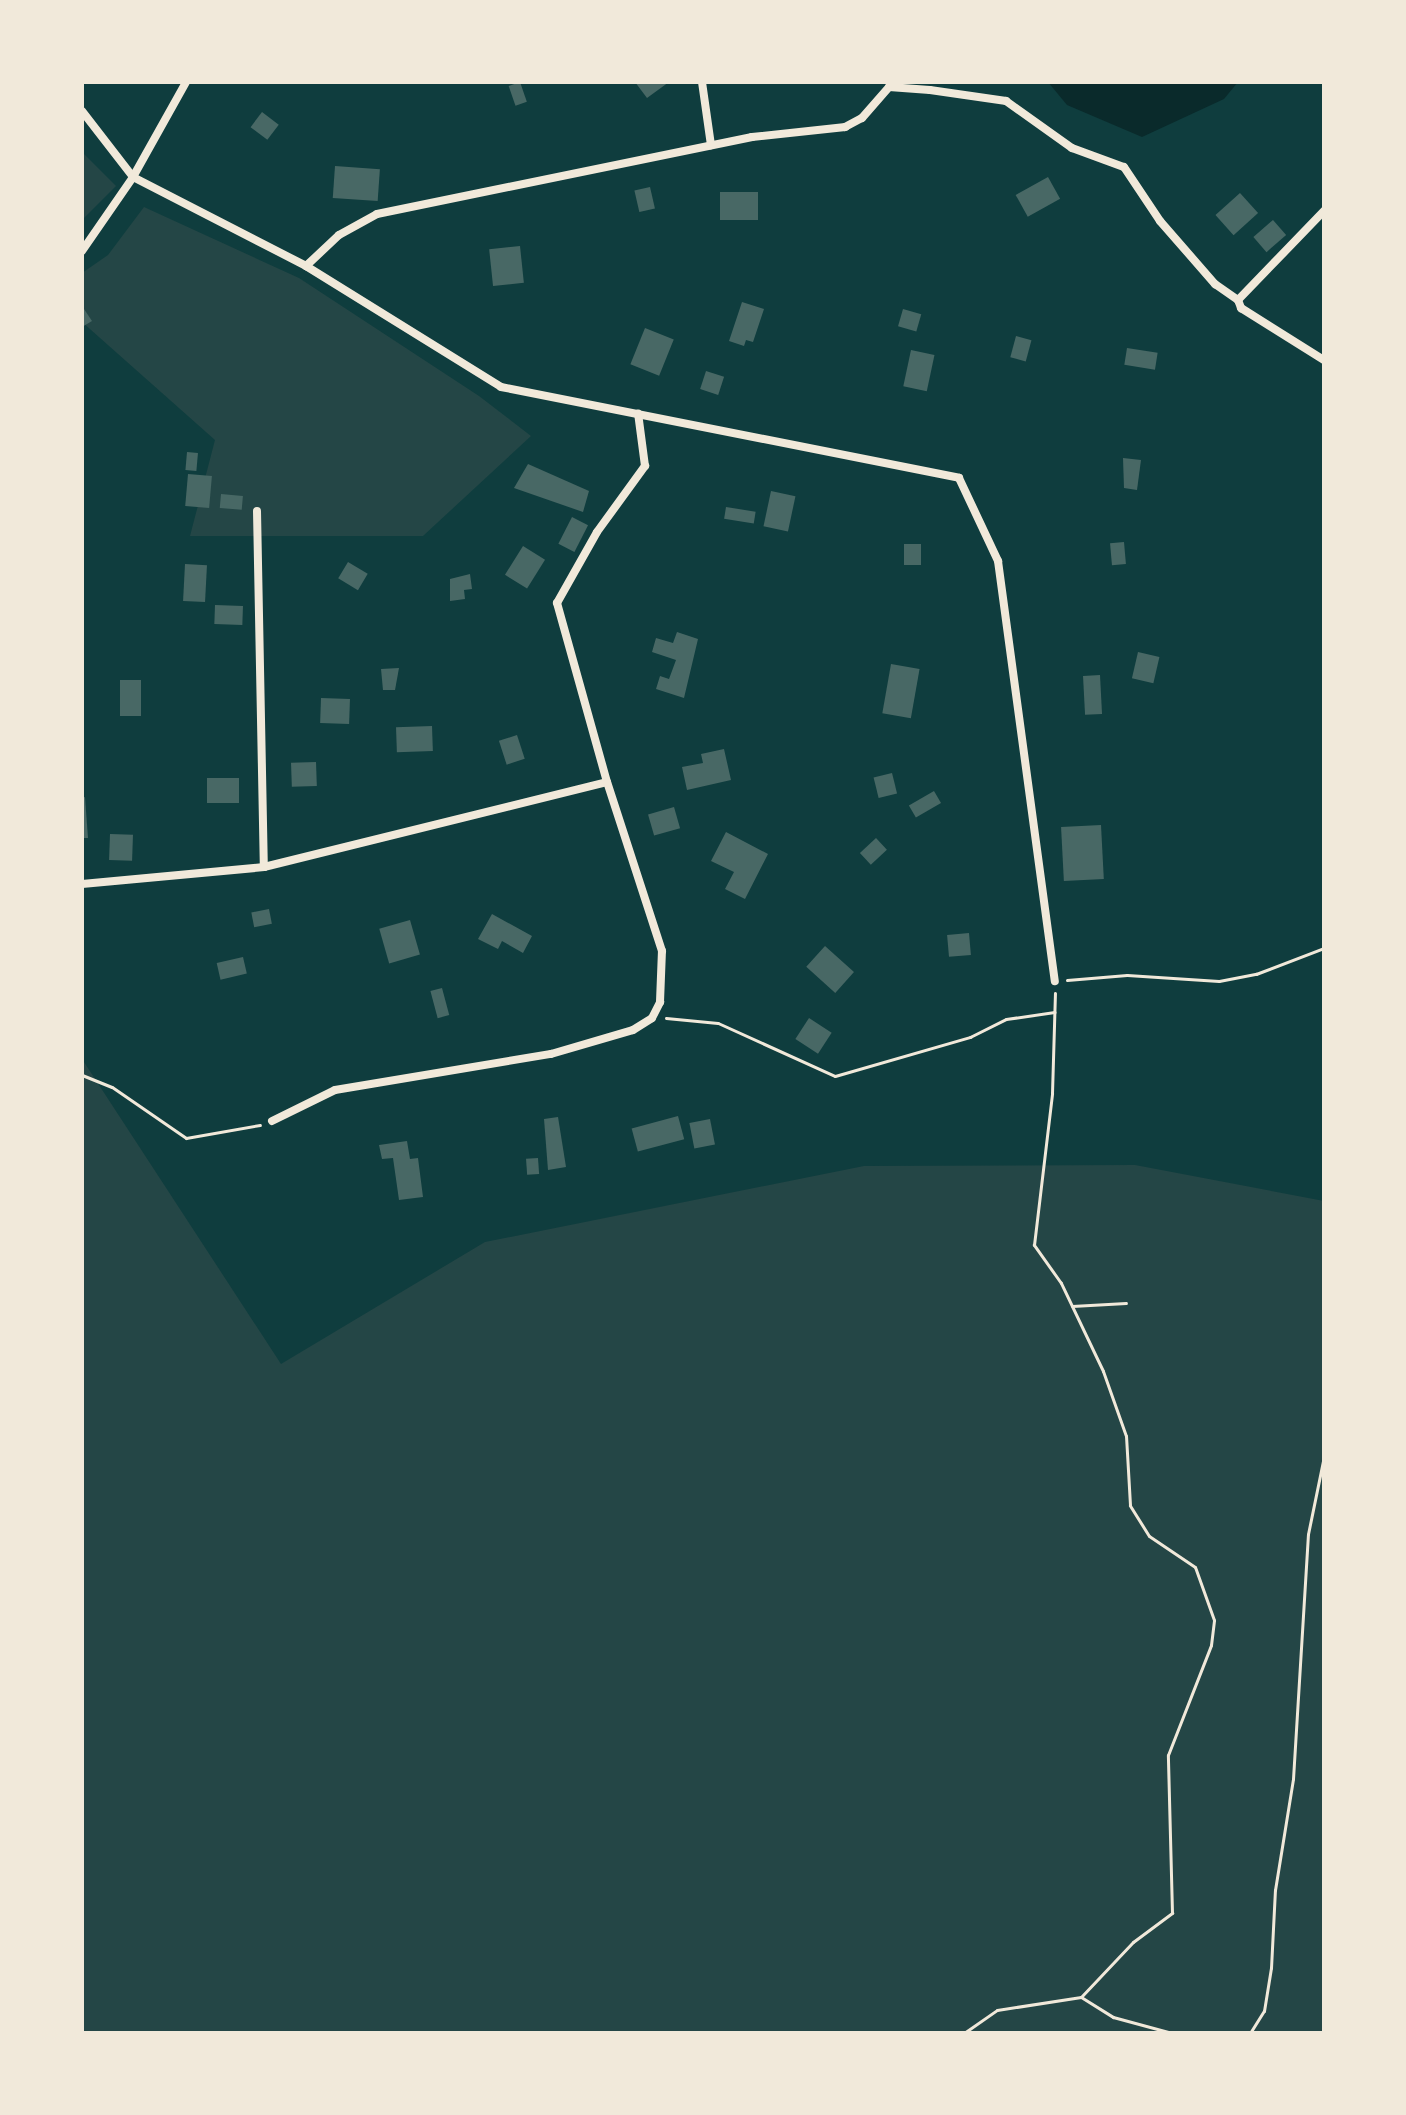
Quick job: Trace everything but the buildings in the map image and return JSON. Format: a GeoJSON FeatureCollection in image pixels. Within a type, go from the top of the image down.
{"type":"FeatureCollection","features":[{"type":"Feature","properties":{"kind":"street"},"geometry":{"type":"LineString","coordinates":[[82,251],[133,177],[186,82]]}},
{"type":"Feature","properties":{"kind":"street"},"geometry":{"type":"LineString","coordinates":[[702,82],[711,145]]}},
{"type":"Feature","properties":{"kind":"street"},"geometry":{"type":"LineString","coordinates":[[306,266],[339,235],[377,214],[711,145],[845,127],[862,118],[889,87],[1006,101],[1072,148],[1124,167],[1169,231],[1215,284],[1238,300],[1241,308],[1324,360]]}},
{"type":"Feature","properties":{"kind":"street"},"geometry":{"type":"LineString","coordinates":[[82,111],[133,177],[306,266],[501,387],[959,478],[998,561],[1055,981]]}},
{"type":"Feature","properties":{"kind":"street"},"geometry":{"type":"LineString","coordinates":[[1238,300],[1324,211]]}},
{"type":"Feature","properties":{"kind":"street"},"geometry":{"type":"LineString","coordinates":[[272,1121],[335,1090],[551,1054],[633,1030],[652,1018],[660,1002],[662,951],[607,782],[557,603],[597,532],[645,466],[638,413]]}},
{"type":"Feature","properties":{"kind":"street"},"geometry":{"type":"LineString","coordinates":[[257,511],[264,867]]}},
{"type":"Feature","properties":{"kind":"street"},"geometry":{"type":"LineString","coordinates":[[82,884],[264,867],[607,782]]}},
{"type":"Feature","properties":{"kind":"path"},"geometry":{"type":"LineString","coordinates":[[964,2033],[997,2010],[1081,1997],[1133,1942],[1172,1913],[1168,1755],[1211,1645],[1214,1620],[1195,1567],[1149,1536],[1130,1505],[1126,1436],[1072,1306],[1034,1245],[1052,1093],[1055,981],[1127,975],[1219,981],[1256,974],[1324,948]]}},
{"type":"Feature","properties":{"kind":"path"},"geometry":{"type":"LineString","coordinates":[[652,1018],[689,1016],[718,1023],[835,1076],[970,1037],[1006,1019],[1055,1012]]}},
{"type":"Feature","properties":{"kind":"path"},"geometry":{"type":"LineString","coordinates":[[82,1075],[112,1087],[186,1138],[238,1133],[272,1121]]}},
{"type":"Feature","properties":{"kind":"path"},"geometry":{"type":"LineString","coordinates":[[1072,1306],[1126,1303]]}},
{"type":"Feature","properties":{"kind":"path"},"geometry":{"type":"LineString","coordinates":[[1250,2033],[1264,2011],[1271,1968],[1275,1890],[1293,1779],[1308,1534],[1324,1456]]}},
{"type":"Feature","properties":{"kind":"path"},"geometry":{"type":"LineString","coordinates":[[1081,1997],[1113,2017],[1172,2033]]}},
{"type":"Feature","properties":{"kind":"shaded area"},"geometry":{"type":"Polygon","coordinates":[[[1048,82],[1238,82],[1224,99],[1142,137],[1067,105],[1048,82]]]}},
{"type":"Feature","properties":{"kind":"shaded area"},"geometry":{"type":"Polygon","coordinates":[[[82,152],[116,186],[82,220],[82,152]]]}},
{"type":"Feature","properties":{"kind":"shaded area"},"geometry":{"type":"Polygon","coordinates":[[[144,207],[299,278],[479,396],[531,436],[423,536],[190,536],[215,440],[82,322],[82,273],[108,255],[144,207]]]}},
{"type":"Feature","properties":{"kind":"shaded area"},"geometry":{"type":"Polygon","coordinates":[[[82,1059],[281,1364],[485,1242],[864,1166],[1135,1165],[1324,1201],[1324,2033],[82,2033],[82,1059]]]}}]}
